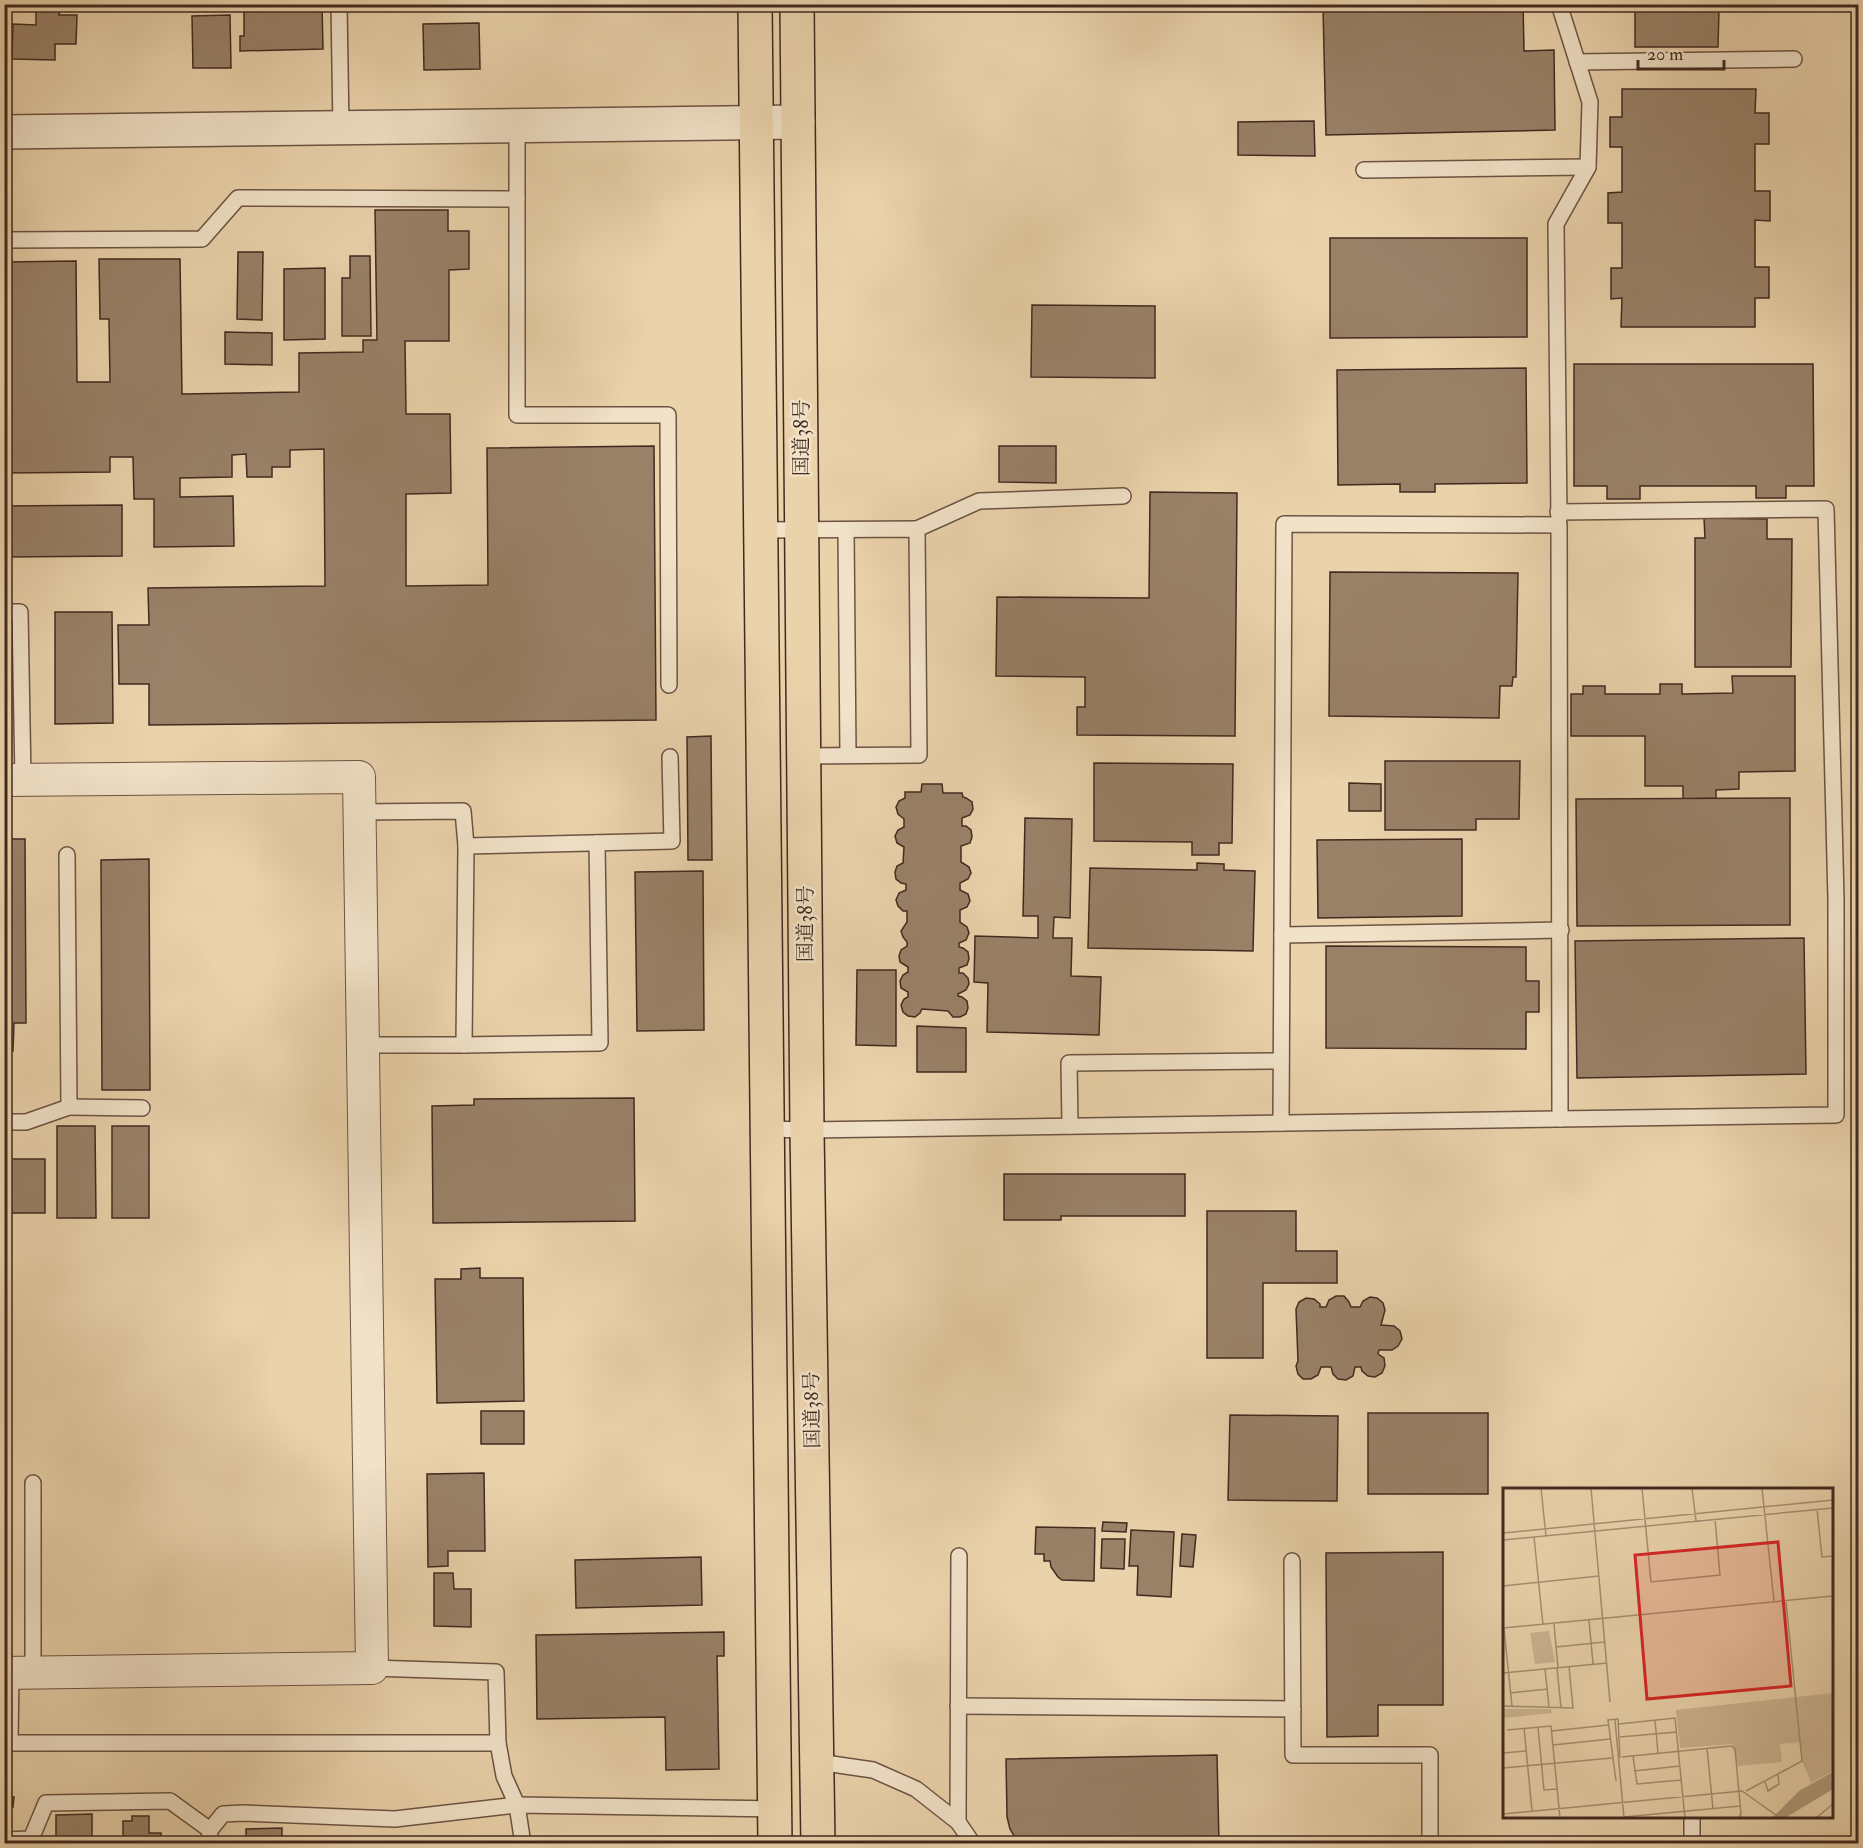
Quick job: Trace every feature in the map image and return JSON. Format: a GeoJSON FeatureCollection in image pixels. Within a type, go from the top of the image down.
{"type":"FeatureCollection","features":[{"type":"Feature","properties":{"kind":"highway","name":"国道38号"},"geometry":{"type":"LineString","coordinates":[[755,4],[775,1844]]}},
{"type":"Feature","properties":{"kind":"highway","name":"国道38号"},"geometry":{"type":"LineString","coordinates":[[796,4],[807,1130],[818,1844]]}},
{"type":"Feature","properties":{"kind":"street"},"geometry":{"type":"LineString","coordinates":[[4,132],[798,122]]}},
{"type":"Feature","properties":{"kind":"street"},"geometry":{"type":"LineString","coordinates":[[14,780],[359,777],[372,1668],[16,1673]]}},
{"type":"Feature","properties":{"kind":"lane"},"geometry":{"type":"LineString","coordinates":[[339,4],[340,129]]}},
{"type":"Feature","properties":{"kind":"lane"},"geometry":{"type":"LineString","coordinates":[[1559,4],[1590,102],[1588,166],[1556,224],[1561,930],[1560,1119]]}},
{"type":"Feature","properties":{"kind":"lane"},"geometry":{"type":"LineString","coordinates":[[1577,62],[1794,59]]}},
{"type":"Feature","properties":{"kind":"lane"},"geometry":{"type":"LineString","coordinates":[[517,126],[517,415],[668,415],[669,685]]}},
{"type":"Feature","properties":{"kind":"lane"},"geometry":{"type":"LineString","coordinates":[[1364,170],[1588,166]]}},
{"type":"Feature","properties":{"kind":"lane"},"geometry":{"type":"LineString","coordinates":[[4,240],[202,239],[238,198],[517,199]]}},
{"type":"Feature","properties":{"kind":"lane"},"geometry":{"type":"LineString","coordinates":[[761,530],[916,529],[979,501],[1123,496]]}},
{"type":"Feature","properties":{"kind":"lane"},"geometry":{"type":"LineString","coordinates":[[768,1129],[807,1130],[1836,1115],[1836,899],[1826,509],[1558,519],[1284,524],[1281,1123]]}},
{"type":"Feature","properties":{"kind":"lane"},"geometry":{"type":"LineString","coordinates":[[804,756],[919,755],[916,529]]}},
{"type":"Feature","properties":{"kind":"lane"},"geometry":{"type":"LineString","coordinates":[[846,530],[848,755]]}},
{"type":"Feature","properties":{"kind":"lane"},"geometry":{"type":"LineString","coordinates":[[4,612],[20,612],[14,780]]}},
{"type":"Feature","properties":{"kind":"lane"},"geometry":{"type":"LineString","coordinates":[[466,846],[672,841],[670,757]]}},
{"type":"Feature","properties":{"kind":"lane"},"geometry":{"type":"LineString","coordinates":[[360,812],[463,811],[466,846],[464,1045]]}},
{"type":"Feature","properties":{"kind":"lane"},"geometry":{"type":"LineString","coordinates":[[363,1046],[600,1043],[597,843]]}},
{"type":"Feature","properties":{"kind":"lane"},"geometry":{"type":"LineString","coordinates":[[68,855],[69,1107]]}},
{"type":"Feature","properties":{"kind":"lane"},"geometry":{"type":"LineString","coordinates":[[1282,935],[1561,930]]}},
{"type":"Feature","properties":{"kind":"lane"},"geometry":{"type":"LineString","coordinates":[[1070,1126],[1069,1063],[1281,1061]]}},
{"type":"Feature","properties":{"kind":"lane"},"geometry":{"type":"LineString","coordinates":[[4,1122],[26,1122],[69,1107],[142,1108]]}},
{"type":"Feature","properties":{"kind":"lane"},"geometry":{"type":"LineString","coordinates":[[33,1483],[10,1743],[498,1743]]}},
{"type":"Feature","properties":{"kind":"lane"},"geometry":{"type":"LineString","coordinates":[[958,1822],[959,1556]]}},
{"type":"Feature","properties":{"kind":"lane"},"geometry":{"type":"LineString","coordinates":[[1292,1561],[1293,1755],[1430,1755],[1430,1844]]}},
{"type":"Feature","properties":{"kind":"lane"},"geometry":{"type":"LineString","coordinates":[[372,1668],[496,1672],[498,1743],[504,1776],[517,1805],[523,1844]]}},
{"type":"Feature","properties":{"kind":"lane"},"geometry":{"type":"LineString","coordinates":[[958,1706],[1293,1709]]}},
{"type":"Feature","properties":{"kind":"lane"},"geometry":{"type":"LineString","coordinates":[[818,1762],[873,1770],[916,1789],[958,1822],[973,1844]]}},
{"type":"Feature","properties":{"kind":"lane"},"geometry":{"type":"LineString","coordinates":[[4,1840],[32,1839],[46,1803],[170,1801],[210,1837],[223,1814],[243,1813],[394,1819],[517,1805],[774,1809]]}},
{"type":"Feature","properties":{"kind":"lane"},"geometry":{"type":"LineString","coordinates":[[1692,1818],[1692,1844]]}},
{"type":"Feature","properties":{"kind":"building"},"geometry":{"type":"Polygon","coordinates":[[[244,4],[322,4],[323,49],[240,51],[240,36],[244,36],[244,4]]]}},
{"type":"Feature","properties":{"kind":"building"},"geometry":{"type":"Polygon","coordinates":[[[1523,4],[1524,51],[1554,50],[1555,130],[1326,135],[1323,8],[1523,4]]]}},
{"type":"Feature","properties":{"kind":"building"},"geometry":{"type":"Polygon","coordinates":[[[36,9],[60,10],[59,15],[77,15],[76,44],[55,44],[55,60],[12,59],[13,24],[36,25],[36,9]]]}},
{"type":"Feature","properties":{"kind":"building"},"geometry":{"type":"Polygon","coordinates":[[[1635,9],[1719,10],[1718,47],[1635,47],[1635,9]]]}},
{"type":"Feature","properties":{"kind":"building"},"geometry":{"type":"Polygon","coordinates":[[[230,15],[231,68],[193,68],[192,16],[230,15]]]}},
{"type":"Feature","properties":{"kind":"building"},"geometry":{"type":"Polygon","coordinates":[[[479,23],[480,69],[424,70],[423,24],[479,23]]]}},
{"type":"Feature","properties":{"kind":"building"},"geometry":{"type":"Polygon","coordinates":[[[1622,89],[1756,89],[1755,113],[1769,113],[1769,144],[1755,144],[1755,191],[1770,191],[1770,221],[1755,220],[1755,267],[1769,267],[1769,298],[1755,298],[1755,327],[1621,327],[1622,298],[1611,299],[1611,268],[1622,268],[1622,223],[1608,223],[1608,193],[1622,192],[1622,147],[1610,147],[1610,117],[1622,117],[1622,89]]]}},
{"type":"Feature","properties":{"kind":"building"},"geometry":{"type":"Polygon","coordinates":[[[1314,121],[1315,156],[1238,155],[1238,122],[1314,121]]]}},
{"type":"Feature","properties":{"kind":"building"},"geometry":{"type":"Polygon","coordinates":[[[375,210],[448,210],[448,231],[469,231],[469,269],[449,270],[449,341],[405,341],[406,414],[450,414],[451,493],[406,494],[406,586],[488,585],[487,448],[654,446],[656,720],[149,725],[149,684],[119,684],[118,625],[149,625],[148,588],[325,586],[324,449],[290,450],[290,467],[272,467],[272,477],[247,477],[246,454],[232,455],[232,477],[180,478],[180,497],[233,496],[234,546],[154,547],[154,499],[134,499],[133,457],[110,457],[110,472],[4,473],[4,262],[76,261],[77,382],[110,382],[109,319],[100,319],[99,259],[180,259],[182,394],[299,392],[299,353],[363,352],[363,340],[377,340],[375,210]]]}},
{"type":"Feature","properties":{"kind":"building"},"geometry":{"type":"Polygon","coordinates":[[[1330,238],[1527,238],[1527,337],[1330,338],[1330,238]]]}},
{"type":"Feature","properties":{"kind":"building"},"geometry":{"type":"Polygon","coordinates":[[[238,252],[263,252],[262,320],[237,319],[238,252]]]}},
{"type":"Feature","properties":{"kind":"building"},"geometry":{"type":"Polygon","coordinates":[[[350,256],[370,256],[371,336],[342,336],[342,278],[350,278],[350,256]]]}},
{"type":"Feature","properties":{"kind":"building"},"geometry":{"type":"Polygon","coordinates":[[[325,268],[325,339],[284,340],[284,269],[325,268]]]}},
{"type":"Feature","properties":{"kind":"building"},"geometry":{"type":"Polygon","coordinates":[[[1032,305],[1155,306],[1155,378],[1031,377],[1032,305]]]}},
{"type":"Feature","properties":{"kind":"building"},"geometry":{"type":"Polygon","coordinates":[[[225,332],[272,333],[272,365],[225,364],[225,332]]]}},
{"type":"Feature","properties":{"kind":"building"},"geometry":{"type":"Polygon","coordinates":[[[1574,364],[1813,364],[1814,486],[1786,486],[1786,498],[1756,498],[1756,486],[1640,486],[1640,499],[1607,499],[1607,486],[1574,486],[1574,364]]]}},
{"type":"Feature","properties":{"kind":"building"},"geometry":{"type":"Polygon","coordinates":[[[1526,368],[1527,483],[1435,484],[1435,492],[1400,492],[1400,484],[1338,485],[1337,370],[1526,368]]]}},
{"type":"Feature","properties":{"kind":"building"},"geometry":{"type":"Polygon","coordinates":[[[999,446],[1056,446],[1056,483],[999,482],[999,446]]]}},
{"type":"Feature","properties":{"kind":"building"},"geometry":{"type":"Polygon","coordinates":[[[1150,492],[1237,493],[1235,736],[1077,735],[1077,707],[1085,707],[1085,677],[996,676],[997,597],[1149,598],[1150,492]]]}},
{"type":"Feature","properties":{"kind":"building"},"geometry":{"type":"Polygon","coordinates":[[[122,505],[122,556],[4,557],[4,506],[122,505]]]}},
{"type":"Feature","properties":{"kind":"building"},"geometry":{"type":"Polygon","coordinates":[[[1704,518],[1767,519],[1767,539],[1792,539],[1791,667],[1695,667],[1695,538],[1705,538],[1704,518]]]}},
{"type":"Feature","properties":{"kind":"building"},"geometry":{"type":"Polygon","coordinates":[[[1330,572],[1518,573],[1516,677],[1513,677],[1512,686],[1500,686],[1499,718],[1329,716],[1330,572]]]}},
{"type":"Feature","properties":{"kind":"building"},"geometry":{"type":"Polygon","coordinates":[[[55,612],[112,612],[113,723],[55,724],[55,612]]]}},
{"type":"Feature","properties":{"kind":"building"},"geometry":{"type":"Polygon","coordinates":[[[1732,676],[1795,676],[1795,771],[1739,772],[1739,789],[1716,790],[1716,798],[1683,799],[1683,786],[1645,786],[1645,736],[1571,736],[1571,694],[1583,694],[1583,686],[1605,686],[1605,694],[1660,694],[1660,684],[1682,684],[1682,694],[1733,693],[1732,676]]]}},
{"type":"Feature","properties":{"kind":"building"},"geometry":{"type":"Polygon","coordinates":[[[711,736],[712,860],[688,860],[687,737],[711,736]]]}},
{"type":"Feature","properties":{"kind":"building"},"geometry":{"type":"Polygon","coordinates":[[[1385,761],[1520,761],[1519,819],[1476,819],[1476,830],[1385,830],[1385,761]]]}},
{"type":"Feature","properties":{"kind":"building"},"geometry":{"type":"Polygon","coordinates":[[[1094,763],[1233,764],[1232,843],[1219,843],[1219,855],[1192,855],[1192,842],[1094,841],[1094,763]]]}},
{"type":"Feature","properties":{"kind":"building"},"geometry":{"type":"Polygon","coordinates":[[[1349,783],[1381,784],[1381,811],[1349,811],[1349,783]]]}},
{"type":"Feature","properties":{"kind":"building"},"geometry":{"type":"Polygon","coordinates":[[[922,784],[942,784],[943,793],[962,793],[963,797],[972,802],[973,809],[970,815],[962,818],[962,826],[971,830],[972,837],[970,843],[961,846],[961,862],[969,867],[971,873],[968,879],[960,883],[960,890],[968,894],[970,901],[967,907],[960,910],[960,922],[967,927],[969,933],[966,940],[959,943],[959,947],[968,952],[969,959],[967,965],[959,968],[959,973],[963,973],[968,978],[969,984],[966,990],[958,994],[967,1001],[968,1008],[966,1014],[960,1017],[953,1017],[948,1011],[922,1009],[915,1017],[908,1016],[903,1012],[901,1005],[908,997],[908,992],[901,988],[900,981],[908,972],[908,967],[900,962],[899,956],[901,950],[907,946],[901,931],[907,922],[907,911],[903,911],[898,906],[896,900],[899,893],[906,890],[906,884],[896,879],[895,872],[897,866],[903,863],[904,847],[897,843],[895,836],[898,830],[904,827],[904,819],[898,814],[896,807],[899,801],[905,798],[905,792],[921,792],[922,784]]]}},
{"type":"Feature","properties":{"kind":"building"},"geometry":{"type":"Polygon","coordinates":[[[1790,798],[1790,925],[1577,926],[1576,799],[1790,798]]]}},
{"type":"Feature","properties":{"kind":"building"},"geometry":{"type":"Polygon","coordinates":[[[1025,818],[1072,819],[1070,918],[1054,917],[1053,938],[1072,938],[1071,976],[1101,977],[1099,1035],[987,1032],[988,983],[974,982],[975,936],[1038,938],[1038,916],[1023,916],[1025,818]]]}},
{"type":"Feature","properties":{"kind":"building"},"geometry":{"type":"Polygon","coordinates":[[[4,839],[25,839],[26,1023],[14,1023],[13,1051],[4,1051],[4,839]]]}},
{"type":"Feature","properties":{"kind":"building"},"geometry":{"type":"Polygon","coordinates":[[[1462,839],[1462,916],[1318,918],[1317,840],[1462,839]]]}},
{"type":"Feature","properties":{"kind":"building"},"geometry":{"type":"Polygon","coordinates":[[[149,859],[150,1090],[102,1090],[101,860],[149,859]]]}},
{"type":"Feature","properties":{"kind":"building"},"geometry":{"type":"Polygon","coordinates":[[[1197,863],[1224,864],[1224,870],[1255,871],[1253,951],[1088,948],[1090,868],[1197,870],[1197,863]]]}},
{"type":"Feature","properties":{"kind":"building"},"geometry":{"type":"Polygon","coordinates":[[[703,871],[704,1030],[637,1031],[635,872],[703,871]]]}},
{"type":"Feature","properties":{"kind":"building"},"geometry":{"type":"Polygon","coordinates":[[[1804,938],[1806,1074],[1577,1078],[1575,941],[1804,938]]]}},
{"type":"Feature","properties":{"kind":"building"},"geometry":{"type":"Polygon","coordinates":[[[1326,946],[1526,947],[1526,981],[1539,981],[1539,1012],[1526,1012],[1526,1049],[1326,1048],[1326,946]]]}},
{"type":"Feature","properties":{"kind":"building"},"geometry":{"type":"Polygon","coordinates":[[[857,970],[896,970],[896,1046],[856,1045],[857,970]]]}},
{"type":"Feature","properties":{"kind":"building"},"geometry":{"type":"Polygon","coordinates":[[[917,1026],[966,1028],[966,1072],[917,1072],[917,1026]]]}},
{"type":"Feature","properties":{"kind":"building"},"geometry":{"type":"Polygon","coordinates":[[[634,1098],[635,1221],[433,1223],[432,1106],[474,1105],[474,1099],[634,1098]]]}},
{"type":"Feature","properties":{"kind":"building"},"geometry":{"type":"Polygon","coordinates":[[[57,1126],[95,1126],[96,1218],[57,1218],[57,1126]]]}},
{"type":"Feature","properties":{"kind":"building"},"geometry":{"type":"Polygon","coordinates":[[[112,1126],[149,1126],[149,1218],[112,1218],[112,1126]]]}},
{"type":"Feature","properties":{"kind":"building"},"geometry":{"type":"Polygon","coordinates":[[[4,1159],[45,1159],[45,1213],[4,1213],[4,1159]]]}},
{"type":"Feature","properties":{"kind":"building"},"geometry":{"type":"Polygon","coordinates":[[[1004,1174],[1185,1174],[1185,1216],[1061,1216],[1061,1220],[1004,1220],[1004,1174]]]}},
{"type":"Feature","properties":{"kind":"building"},"geometry":{"type":"Polygon","coordinates":[[[1207,1211],[1296,1211],[1296,1251],[1337,1251],[1337,1283],[1263,1283],[1263,1358],[1207,1358],[1207,1211]]]}},
{"type":"Feature","properties":{"kind":"building"},"geometry":{"type":"Polygon","coordinates":[[[480,1268],[480,1278],[523,1278],[524,1401],[437,1403],[435,1279],[461,1279],[461,1269],[480,1268]]]}},
{"type":"Feature","properties":{"kind":"building"},"geometry":{"type":"Polygon","coordinates":[[[1336,1296],[1344,1296],[1351,1307],[1360,1307],[1363,1301],[1370,1297],[1377,1298],[1383,1303],[1385,1310],[1381,1325],[1394,1326],[1400,1331],[1402,1339],[1398,1346],[1392,1350],[1379,1350],[1378,1354],[1384,1358],[1385,1366],[1382,1373],[1375,1377],[1368,1376],[1361,1367],[1355,1367],[1353,1376],[1346,1380],[1338,1379],[1331,1367],[1321,1367],[1318,1375],[1311,1379],[1303,1379],[1298,1374],[1296,1309],[1299,1302],[1306,1298],[1314,1299],[1320,1307],[1326,1307],[1329,1300],[1336,1296]]]}},
{"type":"Feature","properties":{"kind":"building"},"geometry":{"type":"Polygon","coordinates":[[[481,1411],[524,1411],[524,1444],[481,1444],[481,1411]]]}},
{"type":"Feature","properties":{"kind":"building"},"geometry":{"type":"Polygon","coordinates":[[[1368,1413],[1488,1413],[1488,1494],[1368,1494],[1368,1413]]]}},
{"type":"Feature","properties":{"kind":"building"},"geometry":{"type":"Polygon","coordinates":[[[1230,1415],[1338,1416],[1337,1501],[1228,1500],[1230,1415]]]}},
{"type":"Feature","properties":{"kind":"building"},"geometry":{"type":"Polygon","coordinates":[[[484,1473],[485,1551],[448,1551],[448,1566],[428,1567],[427,1474],[484,1473]]]}},
{"type":"Feature","properties":{"kind":"building"},"geometry":{"type":"Polygon","coordinates":[[[1103,1522],[1127,1523],[1126,1532],[1102,1531],[1103,1522]]]}},
{"type":"Feature","properties":{"kind":"building"},"geometry":{"type":"Polygon","coordinates":[[[1036,1527],[1095,1528],[1094,1581],[1062,1580],[1058,1577],[1050,1561],[1044,1561],[1044,1554],[1035,1554],[1036,1527]]]}},
{"type":"Feature","properties":{"kind":"building"},"geometry":{"type":"Polygon","coordinates":[[[1131,1530],[1174,1532],[1171,1597],[1137,1595],[1138,1566],[1129,1566],[1131,1530]]]}},
{"type":"Feature","properties":{"kind":"building"},"geometry":{"type":"Polygon","coordinates":[[[1182,1534],[1196,1535],[1193,1567],[1180,1566],[1182,1534]]]}},
{"type":"Feature","properties":{"kind":"building"},"geometry":{"type":"Polygon","coordinates":[[[1102,1539],[1125,1539],[1124,1569],[1101,1568],[1102,1539]]]}},
{"type":"Feature","properties":{"kind":"building"},"geometry":{"type":"Polygon","coordinates":[[[1443,1552],[1443,1705],[1378,1705],[1378,1736],[1327,1737],[1326,1553],[1443,1552]]]}},
{"type":"Feature","properties":{"kind":"building"},"geometry":{"type":"Polygon","coordinates":[[[701,1557],[702,1605],[576,1608],[575,1560],[701,1557]]]}},
{"type":"Feature","properties":{"kind":"building"},"geometry":{"type":"Polygon","coordinates":[[[434,1573],[453,1573],[454,1589],[471,1589],[471,1627],[434,1626],[434,1573]]]}},
{"type":"Feature","properties":{"kind":"building"},"geometry":{"type":"Polygon","coordinates":[[[724,1632],[724,1656],[717,1656],[719,1769],[666,1770],[665,1717],[537,1719],[536,1635],[724,1632]]]}},
{"type":"Feature","properties":{"kind":"building"},"geometry":{"type":"Polygon","coordinates":[[[1217,1755],[1219,1843],[1019,1844],[1010,1829],[1007,1817],[1006,1759],[1217,1755]]]}},
{"type":"Feature","properties":{"kind":"building"},"geometry":{"type":"Polygon","coordinates":[[[4,1797],[14,1797],[13,1807],[4,1807],[4,1797]]]}},
{"type":"Feature","properties":{"kind":"building"},"geometry":{"type":"Polygon","coordinates":[[[92,1814],[92,1844],[56,1844],[56,1815],[92,1814]]]}},
{"type":"Feature","properties":{"kind":"building"},"geometry":{"type":"Polygon","coordinates":[[[132,1816],[149,1816],[149,1833],[161,1833],[161,1844],[140,1844],[140,1838],[123,1838],[123,1821],[132,1821],[132,1816]]]}},
{"type":"Feature","properties":{"kind":"building"},"geometry":{"type":"Polygon","coordinates":[[[282,1828],[282,1844],[246,1844],[246,1829],[282,1828]]]}}]}
